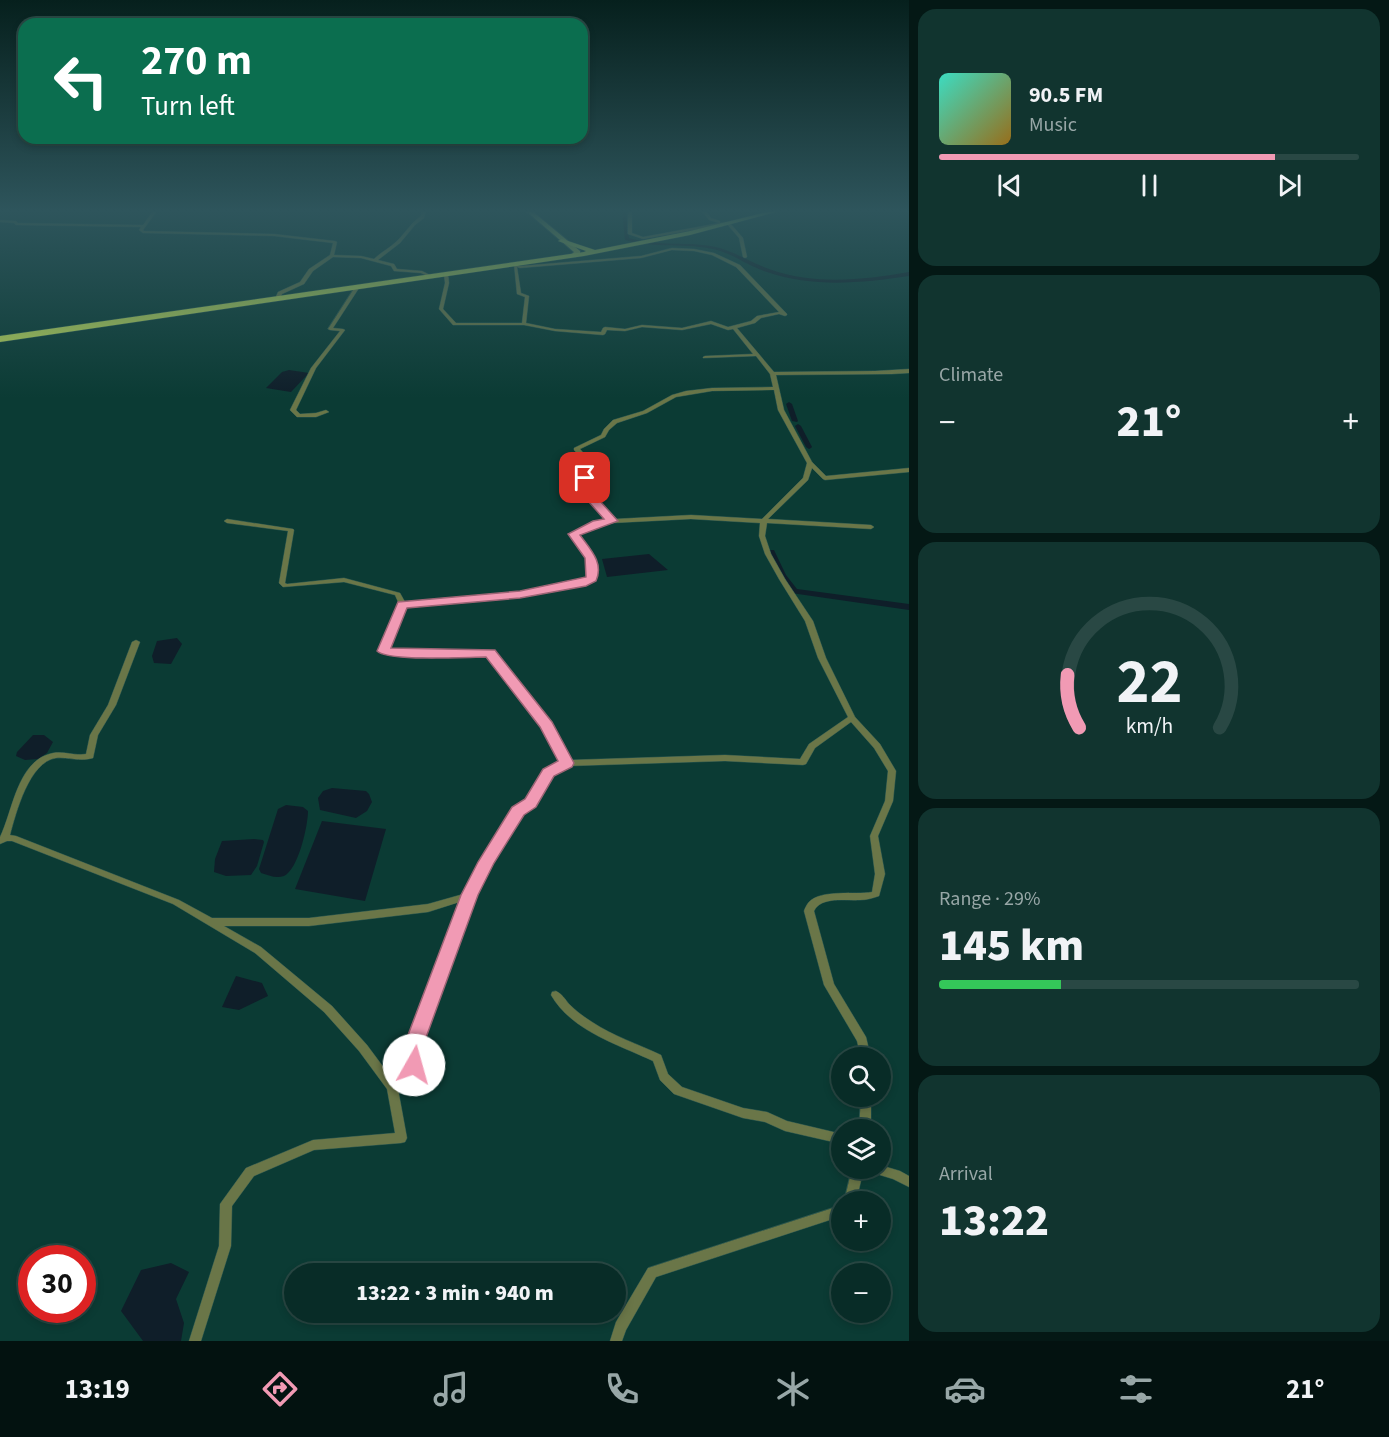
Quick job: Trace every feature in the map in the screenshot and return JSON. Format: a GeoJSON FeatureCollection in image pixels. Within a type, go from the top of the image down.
{"type":"FeatureCollection","features":[{"type":"Feature","properties":{"kind":"highway"},"geometry":{"type":"LineString","coordinates":[[0,339],[446,274]]}},
{"type":"Feature","properties":{"kind":"street"},"geometry":{"type":"LineString","coordinates":[[277,299],[280,293],[302,283],[309,274]]}},
{"type":"Feature","properties":{"kind":"street"},"geometry":{"type":"LineString","coordinates":[[425,274],[430,276]]}},
{"type":"Feature","properties":{"kind":"street"},"geometry":{"type":"LineString","coordinates":[[446,274],[447,283],[441,309],[455,324],[524,324],[555,330],[603,334],[605,328],[625,330],[642,326],[682,329],[711,322],[728,329],[753,322],[759,317],[779,313],[785,315],[747,274]]}},
{"type":"Feature","properties":{"kind":"street"},"geometry":{"type":"LineString","coordinates":[[516,274],[519,294],[527,296],[524,324]]}},
{"type":"Feature","properties":{"kind":"street"},"geometry":{"type":"LineString","coordinates":[[326,412],[299,416],[293,410],[314,368],[343,330],[330,328],[357,288]]}},
{"type":"Feature","properties":{"kind":"street"},"geometry":{"type":"LineString","coordinates":[[734,327],[773,374],[781,410],[810,463],[825,478],[909,470]]}},
{"type":"Feature","properties":{"kind":"street"},"geometry":{"type":"LineString","coordinates":[[705,357],[756,355]]}},
{"type":"Feature","properties":{"kind":"street"},"geometry":{"type":"LineString","coordinates":[[773,374],[816,372],[882,374],[909,371]]}},
{"type":"Feature","properties":{"kind":"street"},"geometry":{"type":"LineString","coordinates":[[613,521],[585,492],[585,478],[592,466],[576,449],[603,436],[606,427],[615,421],[646,412],[676,396],[716,389],[776,388]]}},
{"type":"Feature","properties":{"kind":"street"},"geometry":{"type":"LineString","coordinates":[[810,463],[806,479],[764,520],[762,536],[768,554],[808,621],[822,658],[852,718],[877,746],[892,771],[889,801],[874,836],[880,874],[876,894],[866,898],[823,899],[814,903],[809,911],[829,985],[862,1040],[864,1047]]}},
{"type":"Feature","properties":{"kind":"street"},"geometry":{"type":"LineString","coordinates":[[402,604],[493,598],[586,582],[591,578],[593,567],[591,558],[573,534],[597,524],[613,521],[691,516],[870,527]]}},
{"type":"Feature","properties":{"kind":"street"},"geometry":{"type":"LineString","coordinates":[[227,521],[291,530],[282,583],[285,586],[345,580],[398,594],[402,604],[383,651],[422,654],[490,653],[547,726],[567,763]]}},
{"type":"Feature","properties":{"kind":"street"},"geometry":{"type":"LineString","coordinates":[[136,642],[112,705],[94,735],[90,756],[83,758],[51,756],[40,761],[13,808],[3,839],[13,838],[176,902],[258,950],[328,1009],[363,1048],[392,1088],[401,1137],[312,1146],[250,1172],[226,1204],[225,1246],[195,1341]]}},
{"type":"Feature","properties":{"kind":"street"},"geometry":{"type":"LineString","coordinates":[[392,1088],[414,1065],[414,1043],[470,895],[486,862],[518,811],[531,803],[548,772],[567,763],[725,758],[803,762],[812,746],[852,718]]}},
{"type":"Feature","properties":{"kind":"street"},"geometry":{"type":"LineString","coordinates":[[210,922],[309,922],[428,908],[470,895]]}},
{"type":"Feature","properties":{"kind":"street"},"geometry":{"type":"LineString","coordinates":[[555,995],[578,1017],[601,1033],[657,1058],[664,1077],[678,1091],[743,1113],[766,1117],[785,1126],[831,1136]]}},
{"type":"Feature","properties":{"kind":"street"},"geometry":{"type":"LineString","coordinates":[[891,1173],[909,1182]]}},
{"type":"Feature","properties":{"kind":"street"},"geometry":{"type":"LineString","coordinates":[[616,1341],[621,1327],[652,1272],[831,1214]]}},
{"type":"Feature","properties":{"kind":"water"},"geometry":{"type":"Polygon","coordinates":[[[289,370],[309,373],[291,392],[266,388],[282,372],[289,370]]]}},
{"type":"Feature","properties":{"kind":"water"},"geometry":{"type":"Polygon","coordinates":[[[649,554],[668,570],[607,577],[602,559],[649,554]]]}},
{"type":"Feature","properties":{"kind":"water"},"geometry":{"type":"Polygon","coordinates":[[[177,638],[182,644],[171,664],[154,663],[152,656],[157,641],[177,638]]]}},
{"type":"Feature","properties":{"kind":"water"},"geometry":{"type":"Polygon","coordinates":[[[33,735],[44,735],[53,742],[47,753],[38,759],[25,760],[16,756],[17,752],[33,735]]]}},
{"type":"Feature","properties":{"kind":"water"},"geometry":{"type":"Polygon","coordinates":[[[332,788],[366,791],[372,802],[367,811],[356,818],[320,810],[318,798],[323,791],[332,788]]]}},
{"type":"Feature","properties":{"kind":"water"},"geometry":{"type":"Polygon","coordinates":[[[286,805],[303,807],[308,811],[306,827],[294,865],[284,876],[275,877],[261,873],[259,869],[278,809],[286,805]]]}},
{"type":"Feature","properties":{"kind":"water"},"geometry":{"type":"Polygon","coordinates":[[[322,821],[386,829],[365,901],[295,889],[322,821]]]}},
{"type":"Feature","properties":{"kind":"water"},"geometry":{"type":"Polygon","coordinates":[[[254,839],[264,842],[257,866],[251,875],[226,876],[214,872],[215,859],[222,841],[254,839]]]}},
{"type":"Feature","properties":{"kind":"water"},"geometry":{"type":"Polygon","coordinates":[[[236,976],[262,983],[268,996],[239,1010],[222,1007],[236,976]]]}},
{"type":"Feature","properties":{"kind":"water"},"geometry":{"type":"Polygon","coordinates":[[[171,1263],[189,1272],[176,1299],[184,1323],[181,1341],[143,1341],[121,1311],[141,1270],[171,1263]]]}},
{"type":"Feature","properties":{"kind":"waterway"},"geometry":{"type":"LineString","coordinates":[[776,274],[820,281],[857,281],[909,274]]}},
{"type":"Feature","properties":{"kind":"waterway"},"geometry":{"type":"LineString","coordinates":[[789,404],[795,421]]}},
{"type":"Feature","properties":{"kind":"waterway"},"geometry":{"type":"LineString","coordinates":[[798,426],[809,447]]}},
{"type":"Feature","properties":{"kind":"waterway"},"geometry":{"type":"LineString","coordinates":[[771,552],[782,576],[794,591],[909,607]]}},
{"type":"Feature","properties":{"kind":"route"},"geometry":{"type":"LineString","coordinates":[[414,1065],[414,1043],[452,948],[470,895],[486,862],[518,811],[531,803],[548,772],[567,763],[547,726],[490,653],[422,654],[383,651],[402,604],[493,598],[548,590],[586,582],[591,578],[593,567],[591,558],[573,534],[597,524],[613,521],[585,492],[585,478]]}}]}
